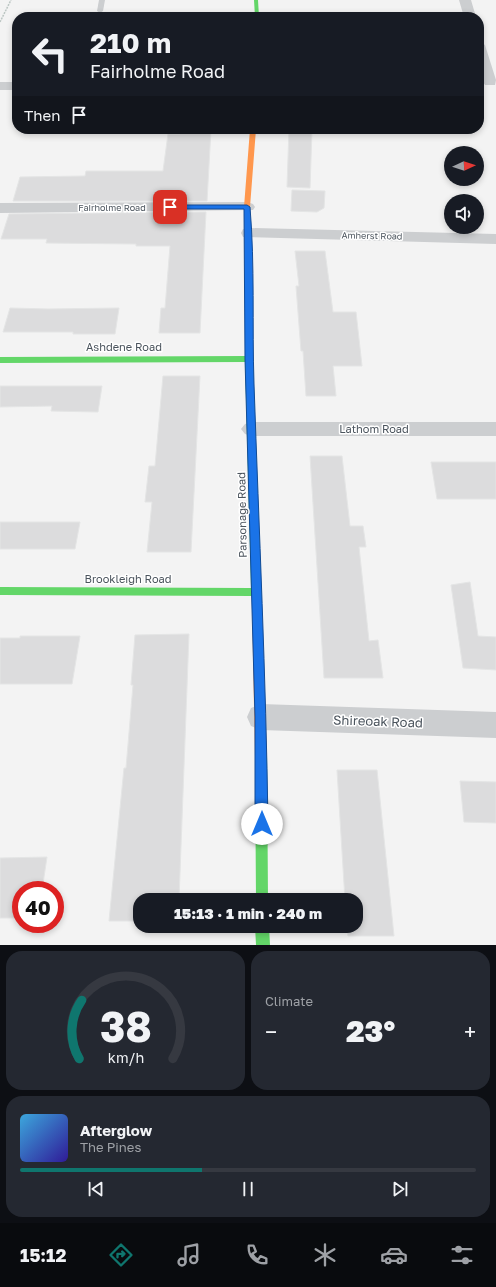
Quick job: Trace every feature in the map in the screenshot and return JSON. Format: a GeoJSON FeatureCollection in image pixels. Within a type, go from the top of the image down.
{"type":"FeatureCollection","features":[{"type":"Feature","properties":{"kind":"street"},"geometry":{"type":"LineString","coordinates":[[256,0],[257,12]]}},
{"type":"Feature","properties":{"kind":"street"},"geometry":{"type":"LineString","coordinates":[[465,0],[469,12]]}},
{"type":"Feature","properties":{"kind":"street"},"geometry":{"type":"LineString","coordinates":[[484,66],[488,82]]}},
{"type":"Feature","properties":{"kind":"street"},"geometry":{"type":"LineString","coordinates":[[0,86],[12,86]]}},
{"type":"Feature","properties":{"kind":"street","name":"Parsonage Road"},"geometry":{"type":"LineString","coordinates":[[253,134],[247,207],[249,233],[249,359],[261,717],[262,893]]}},
{"type":"Feature","properties":{"kind":"street","name":"Fairholme Road"},"geometry":{"type":"LineString","coordinates":[[0,208],[247,207]]}},
{"type":"Feature","properties":{"kind":"street","name":"Amherst Road"},"geometry":{"type":"LineString","coordinates":[[249,233],[496,239]]}},
{"type":"Feature","properties":{"kind":"street","name":"Ashdene Road"},"geometry":{"type":"LineString","coordinates":[[0,360],[249,359]]}},
{"type":"Feature","properties":{"kind":"street","name":"Lathom Road"},"geometry":{"type":"LineString","coordinates":[[252,429],[496,429]]}},
{"type":"Feature","properties":{"kind":"street","name":"Brookleigh Road"},"geometry":{"type":"LineString","coordinates":[[0,591],[256,592]]}},
{"type":"Feature","properties":{"kind":"street","name":"Shireoak Road"},"geometry":{"type":"LineString","coordinates":[[261,717],[496,725]]}},
{"type":"Feature","properties":{"kind":"street"},"geometry":{"type":"LineString","coordinates":[[262,933],[262,945]]}},
{"type":"Feature","properties":{"kind":"lane"},"geometry":{"type":"LineString","coordinates":[[100,11],[102,0]]}},
{"type":"Feature","properties":{"kind":"path"},"geometry":{"type":"LineString","coordinates":[[0,22],[11,0]]}},
{"type":"Feature","properties":{"kind":"building"},"geometry":{"type":"Polygon","coordinates":[[[168,134],[211,134],[207,201],[13,201],[20,177],[85,176],[86,171],[163,171],[168,134]]]}},
{"type":"Feature","properties":{"kind":"building"},"geometry":{"type":"Polygon","coordinates":[[[289,134],[312,134],[310,188],[287,187],[289,134]]]}},
{"type":"Feature","properties":{"kind":"building"},"geometry":{"type":"Polygon","coordinates":[[[292,190],[325,191],[324,208],[317,212],[291,211],[292,190]]]}},
{"type":"Feature","properties":{"kind":"building"},"geometry":{"type":"Polygon","coordinates":[[[206,212],[200,333],[159,333],[161,308],[165,308],[170,246],[46,243],[47,239],[1,239],[9,214],[206,212]]]}},
{"type":"Feature","properties":{"kind":"building"},"geometry":{"type":"Polygon","coordinates":[[[295,251],[325,251],[333,312],[356,312],[362,366],[333,366],[336,396],[306,396],[296,286],[299,286],[295,251]]]}},
{"type":"Feature","properties":{"kind":"building"},"geometry":{"type":"Polygon","coordinates":[[[10,308],[119,308],[115,334],[73,334],[73,332],[3,332],[10,308]]]}},
{"type":"Feature","properties":{"kind":"building"},"geometry":{"type":"Polygon","coordinates":[[[163,376],[200,376],[191,552],[147,552],[152,502],[145,502],[149,466],[155,466],[163,376]]]}},
{"type":"Feature","properties":{"kind":"building"},"geometry":{"type":"Polygon","coordinates":[[[0,386],[102,386],[98,412],[51,411],[52,406],[0,407],[0,386]]]}},
{"type":"Feature","properties":{"kind":"building"},"geometry":{"type":"Polygon","coordinates":[[[310,456],[342,456],[350,526],[363,526],[366,547],[359,547],[369,641],[378,640],[383,678],[324,678],[310,456]]]}},
{"type":"Feature","properties":{"kind":"building"},"geometry":{"type":"Polygon","coordinates":[[[431,462],[496,462],[496,499],[437,499],[431,462]]]}},
{"type":"Feature","properties":{"kind":"building"},"geometry":{"type":"Polygon","coordinates":[[[0,522],[80,522],[75,549],[0,549],[0,522]]]}},
{"type":"Feature","properties":{"kind":"building"},"geometry":{"type":"Polygon","coordinates":[[[470,582],[478,636],[496,637],[496,670],[463,668],[451,585],[470,582]]]}},
{"type":"Feature","properties":{"kind":"building"},"geometry":{"type":"Polygon","coordinates":[[[189,634],[179,893],[133,893],[133,921],[109,921],[124,768],[126,768],[133,685],[131,685],[135,635],[189,634]]]}},
{"type":"Feature","properties":{"kind":"building"},"geometry":{"type":"Polygon","coordinates":[[[20,636],[80,636],[72,684],[0,684],[0,638],[20,638],[20,636]]]}},
{"type":"Feature","properties":{"kind":"building"},"geometry":{"type":"Polygon","coordinates":[[[337,770],[377,770],[394,936],[348,936],[348,933],[363,933],[363,893],[345,893],[337,770]]]}},
{"type":"Feature","properties":{"kind":"building"},"geometry":{"type":"Polygon","coordinates":[[[460,781],[496,782],[496,823],[464,822],[460,781]]]}},
{"type":"Feature","properties":{"kind":"building"},"geometry":{"type":"Polygon","coordinates":[[[47,857],[43,881],[12,881],[12,918],[0,918],[0,858],[47,857]]]}},
{"type":"Feature","properties":{"kind":"traffic: fast"},"geometry":{"type":"LineString","coordinates":[[256,0],[257,12]]}},
{"type":"Feature","properties":{"kind":"traffic: fast"},"geometry":{"type":"LineString","coordinates":[[249,278],[249,359],[257,609]]}},
{"type":"Feature","properties":{"kind":"traffic: fast"},"geometry":{"type":"LineString","coordinates":[[0,360],[249,359]]}},
{"type":"Feature","properties":{"kind":"traffic: fast"},"geometry":{"type":"LineString","coordinates":[[0,591],[256,592]]}},
{"type":"Feature","properties":{"kind":"traffic: fast"},"geometry":{"type":"LineString","coordinates":[[261,756],[262,893]]}},
{"type":"Feature","properties":{"kind":"traffic: fast"},"geometry":{"type":"LineString","coordinates":[[262,933],[263,945]]}},
{"type":"Feature","properties":{"kind":"traffic: slow"},"geometry":{"type":"LineString","coordinates":[[249,278],[247,207],[253,134]]}},
{"type":"Feature","properties":{"kind":"traffic: slow"},"geometry":{"type":"LineString","coordinates":[[257,609],[261,756]]}},
{"type":"Feature","properties":{"kind":"route"},"geometry":{"type":"LineString","coordinates":[[170,207],[247,207],[249,233],[249,359],[261,717],[262,824]]}}]}
